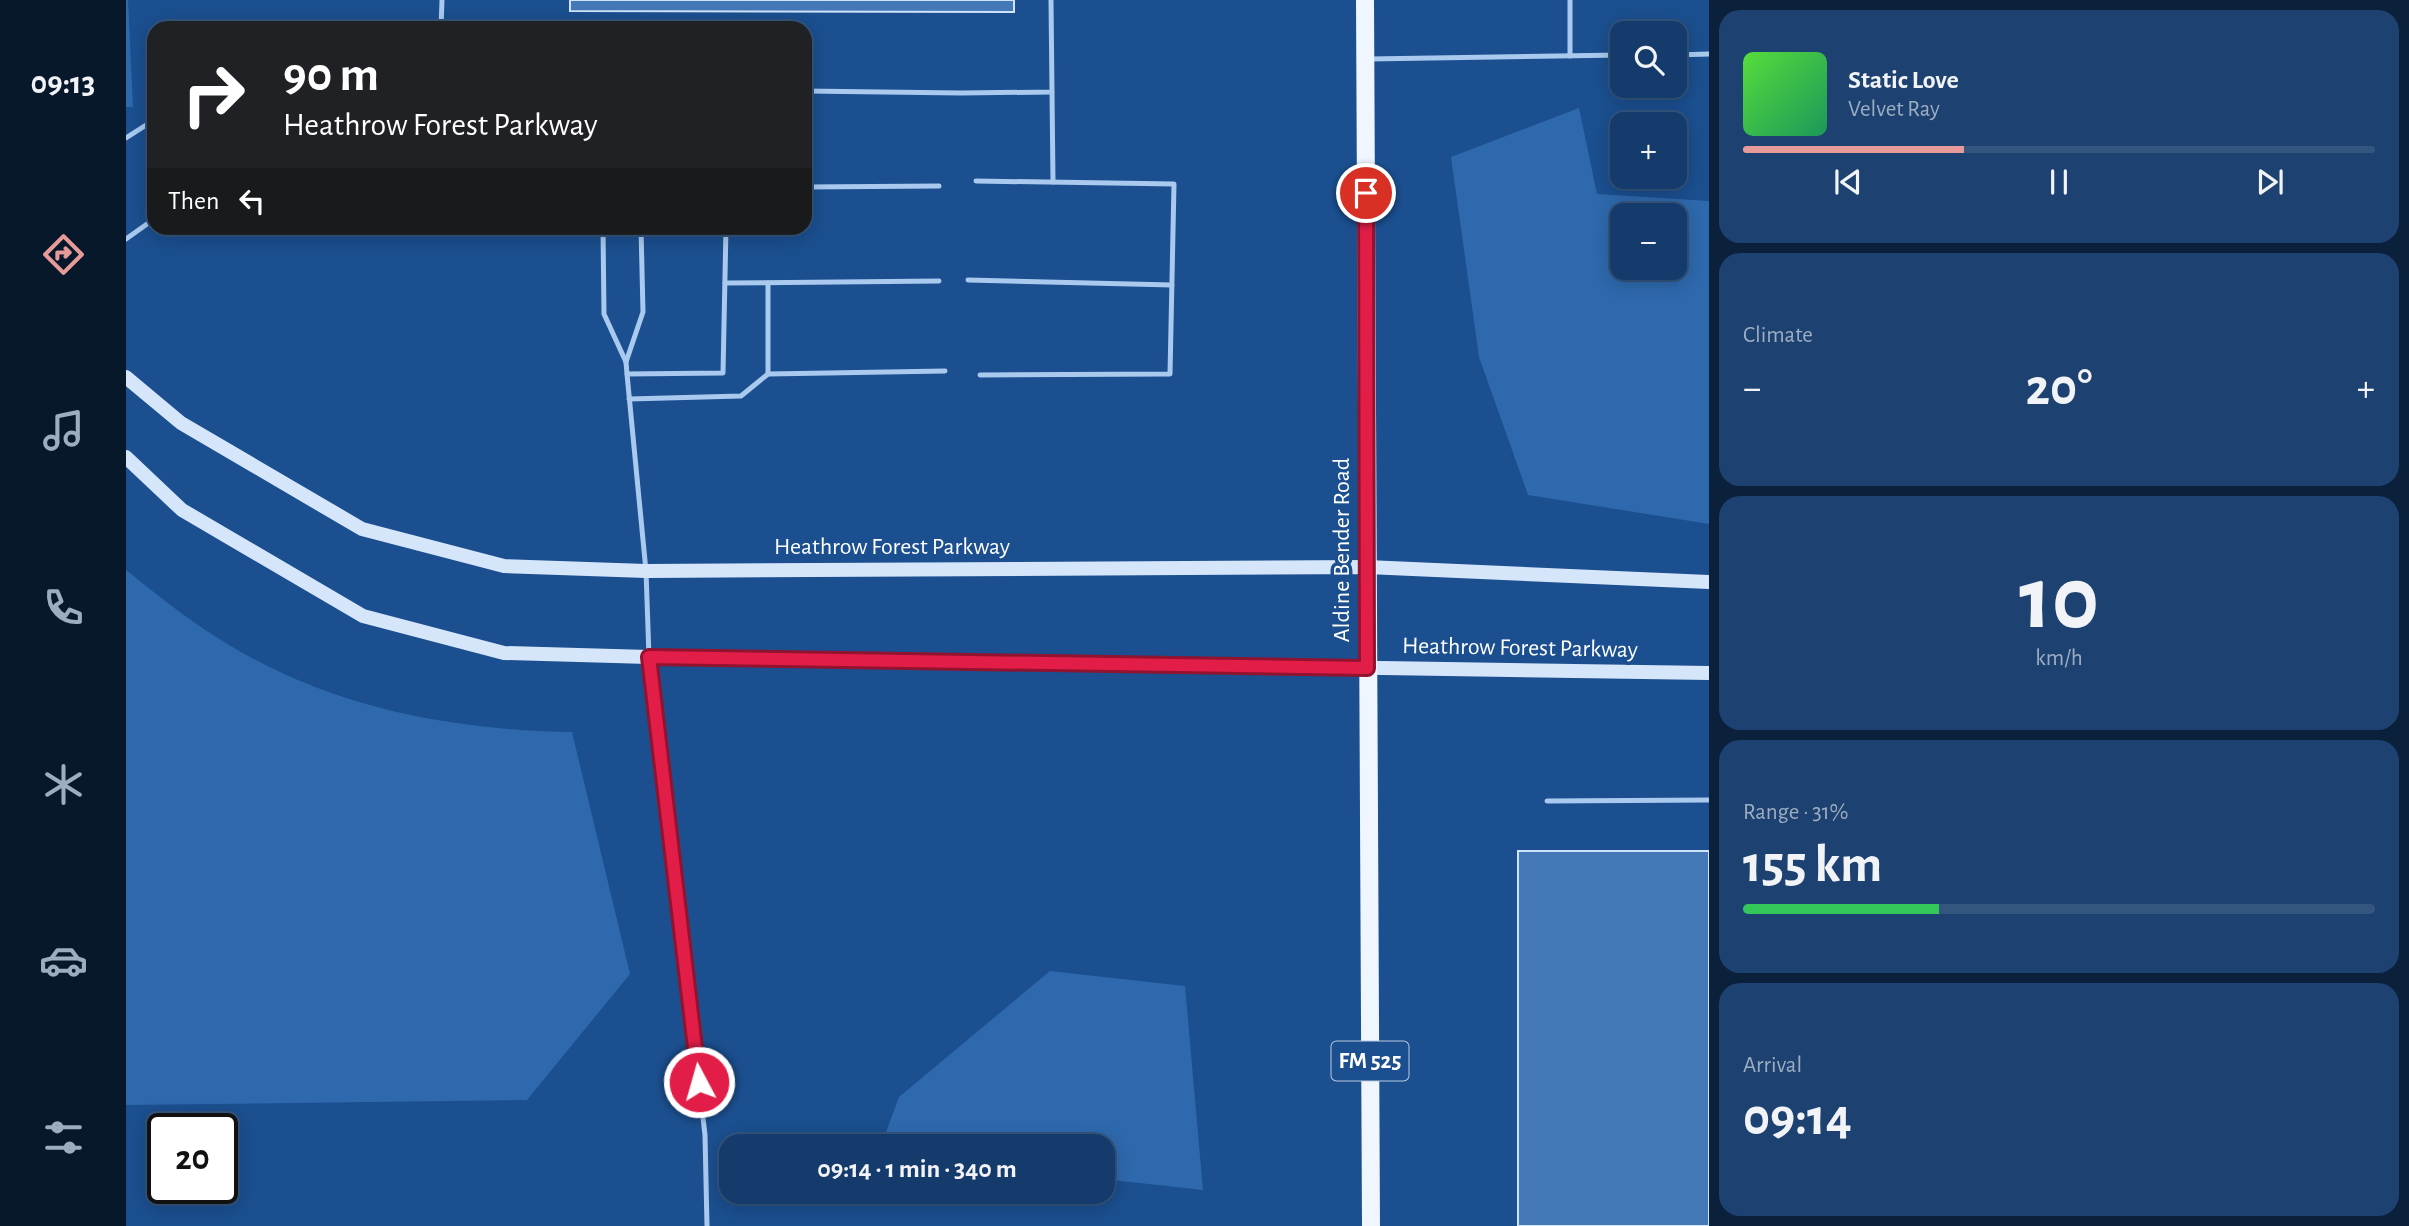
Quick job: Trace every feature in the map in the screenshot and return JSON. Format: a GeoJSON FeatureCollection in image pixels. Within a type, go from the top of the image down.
{"type":"FeatureCollection","features":[{"type":"Feature","properties":{"kind":"main road","name":"Aldine Bender Road"},"geometry":{"type":"LineString","coordinates":[[1365,0],[1371,1226]]}},
{"type":"Feature","properties":{"kind":"street","name":"Heathrow Forest Parkway"},"geometry":{"type":"LineString","coordinates":[[126,377],[181,423],[362,529],[504,566],[646,571],[1367,567],[1709,582]]}},
{"type":"Feature","properties":{"kind":"street","name":"Heathrow Forest Parkway"},"geometry":{"type":"LineString","coordinates":[[126,457],[182,510],[363,616],[504,653],[1709,673]]}},
{"type":"Feature","properties":{"kind":"lane"},"geometry":{"type":"LineString","coordinates":[[441,21],[442,0]]}},
{"type":"Feature","properties":{"kind":"lane"},"geometry":{"type":"LineString","coordinates":[[1051,0],[1053,182]]}},
{"type":"Feature","properties":{"kind":"lane"},"geometry":{"type":"LineString","coordinates":[[1570,0],[1570,56]]}},
{"type":"Feature","properties":{"kind":"lane"},"geometry":{"type":"LineString","coordinates":[[1687,55],[1709,54]]}},
{"type":"Feature","properties":{"kind":"lane"},"geometry":{"type":"LineString","coordinates":[[1365,59],[1610,55]]}},
{"type":"Feature","properties":{"kind":"lane"},"geometry":{"type":"LineString","coordinates":[[812,91],[1052,92]]}},
{"type":"Feature","properties":{"kind":"lane"},"geometry":{"type":"LineString","coordinates":[[126,138],[147,124]]}},
{"type":"Feature","properties":{"kind":"lane"},"geometry":{"type":"LineString","coordinates":[[976,181],[1174,184],[1171,374],[980,374]]}},
{"type":"Feature","properties":{"kind":"lane"},"geometry":{"type":"LineString","coordinates":[[812,187],[939,186]]}},
{"type":"Feature","properties":{"kind":"lane"},"geometry":{"type":"LineString","coordinates":[[126,239],[147,224]]}},
{"type":"Feature","properties":{"kind":"lane"},"geometry":{"type":"LineString","coordinates":[[603,235],[604,314],[626,362],[646,571],[649,657],[705,1135],[707,1226]]}},
{"type":"Feature","properties":{"kind":"lane"},"geometry":{"type":"LineString","coordinates":[[626,362],[643,312],[641,235]]}},
{"type":"Feature","properties":{"kind":"lane"},"geometry":{"type":"LineString","coordinates":[[627,374],[723,373],[726,235]]}},
{"type":"Feature","properties":{"kind":"lane"},"geometry":{"type":"LineString","coordinates":[[968,280],[1172,285]]}},
{"type":"Feature","properties":{"kind":"lane"},"geometry":{"type":"LineString","coordinates":[[725,283],[939,281]]}},
{"type":"Feature","properties":{"kind":"lane"},"geometry":{"type":"LineString","coordinates":[[768,283],[768,374]]}},
{"type":"Feature","properties":{"kind":"lane"},"geometry":{"type":"LineString","coordinates":[[629,399],[741,397],[768,374],[945,371]]}},
{"type":"Feature","properties":{"kind":"lane"},"geometry":{"type":"LineString","coordinates":[[1546,801],[1709,800]]}},
{"type":"Feature","properties":{"kind":"shaded area"},"geometry":{"type":"Polygon","coordinates":[[[128,0],[133,107],[126,107],[128,0]]]}},
{"type":"Feature","properties":{"kind":"shaded area"},"geometry":{"type":"Polygon","coordinates":[[[1579,108],[1597,194],[1709,201],[1709,524],[1528,495],[1479,357],[1451,157],[1579,108]]]}},
{"type":"Feature","properties":{"kind":"shaded area"},"geometry":{"type":"Polygon","coordinates":[[[126,570],[221,640],[262,663],[346,698],[434,720],[572,732],[630,974],[527,1100],[126,1105],[126,570]]]}},
{"type":"Feature","properties":{"kind":"shaded area"},"geometry":{"type":"Polygon","coordinates":[[[1050,971],[1185,986],[1203,1190],[1115,1180],[1115,1134],[885,1134],[899,1097],[1050,971]]]}},
{"type":"Feature","properties":{"kind":"building"},"geometry":{"type":"Polygon","coordinates":[[[570,0],[1014,0],[1014,12],[570,11],[570,0]]]}},
{"type":"Feature","properties":{"kind":"building"},"geometry":{"type":"Polygon","coordinates":[[[1518,851],[1709,851],[1709,1226],[1518,1226],[1518,851]]]}},
{"type":"Feature","properties":{"kind":"route"},"geometry":{"type":"LineString","coordinates":[[699,1082],[649,657],[1367,668],[1366,193]]}}]}
